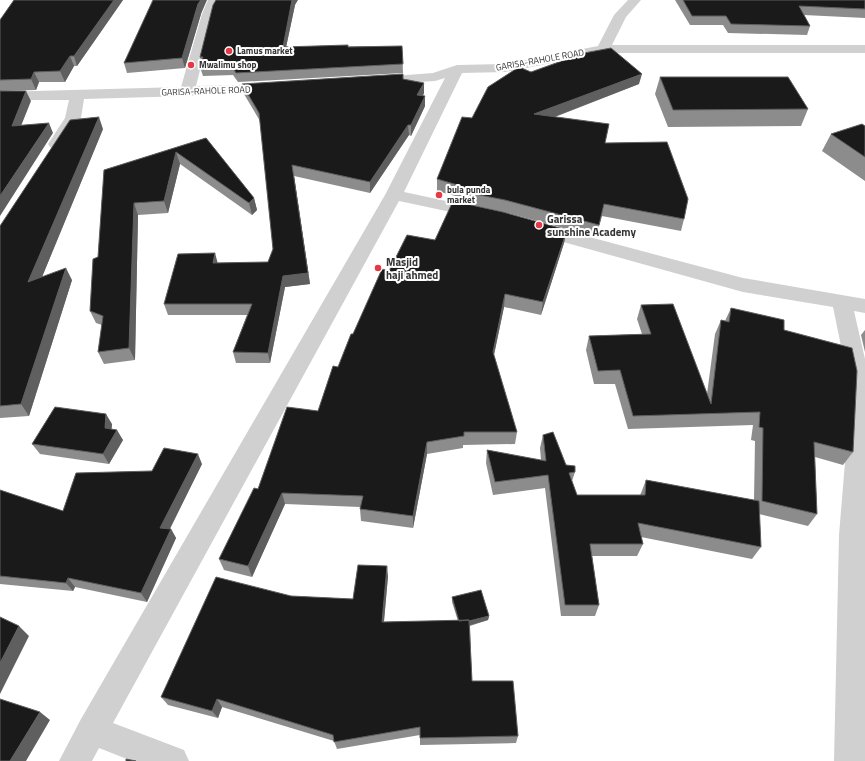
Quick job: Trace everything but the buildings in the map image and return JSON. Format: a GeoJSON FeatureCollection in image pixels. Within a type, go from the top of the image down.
{"type":"FeatureCollection","features":[{"type":"Feature","properties":{"kind":"street"},"geometry":{"type":"LineString","coordinates":[[187,92],[208,14],[214,0]]}},
{"type":"Feature","properties":{"kind":"street"},"geometry":{"type":"LineString","coordinates":[[602,49],[620,15],[635,0]]}},
{"type":"Feature","properties":{"kind":"street","name":"GARISA-RAHOLE ROAD"},"geometry":{"type":"LineString","coordinates":[[363,82],[435,77],[457,69],[505,68],[602,49],[865,49]]}},
{"type":"Feature","properties":{"kind":"street"},"geometry":{"type":"LineString","coordinates":[[75,761],[394,195],[457,69]]}},
{"type":"Feature","properties":{"kind":"street","name":"GARISA-RAHOLE ROAD"},"geometry":{"type":"LineString","coordinates":[[0,96],[187,92],[283,87]]}},
{"type":"Feature","properties":{"kind":"street"},"geometry":{"type":"LineString","coordinates":[[49,156],[73,118],[77,95]]}},
{"type":"Feature","properties":{"kind":"street"},"geometry":{"type":"LineString","coordinates":[[394,195],[497,217]]}},
{"type":"Feature","properties":{"kind":"street"},"geometry":{"type":"LineString","coordinates":[[519,224],[743,285],[854,304],[860,384],[860,426],[852,535],[850,761]]}},
{"type":"Feature","properties":{"kind":"street"},"geometry":{"type":"LineString","coordinates":[[92,730],[174,761]]}},
{"type":"Feature","properties":{"kind":"place","name":"Lamus market"},"geometry":{"type":"Point","coordinates":[229,51]}},
{"type":"Feature","properties":{"kind":"place","name":"Mwalimu shop"},"geometry":{"type":"Point","coordinates":[191,65]}},
{"type":"Feature","properties":{"kind":"place","name":"bula punda market"},"geometry":{"type":"Point","coordinates":[439,195]}},
{"type":"Feature","properties":{"kind":"place","name":"Garissa sunshine Academy"},"geometry":{"type":"Point","coordinates":[539,225]}},
{"type":"Feature","properties":{"kind":"place","name":"Masjid haji ahmed"},"geometry":{"type":"Point","coordinates":[378,268]}}]}
